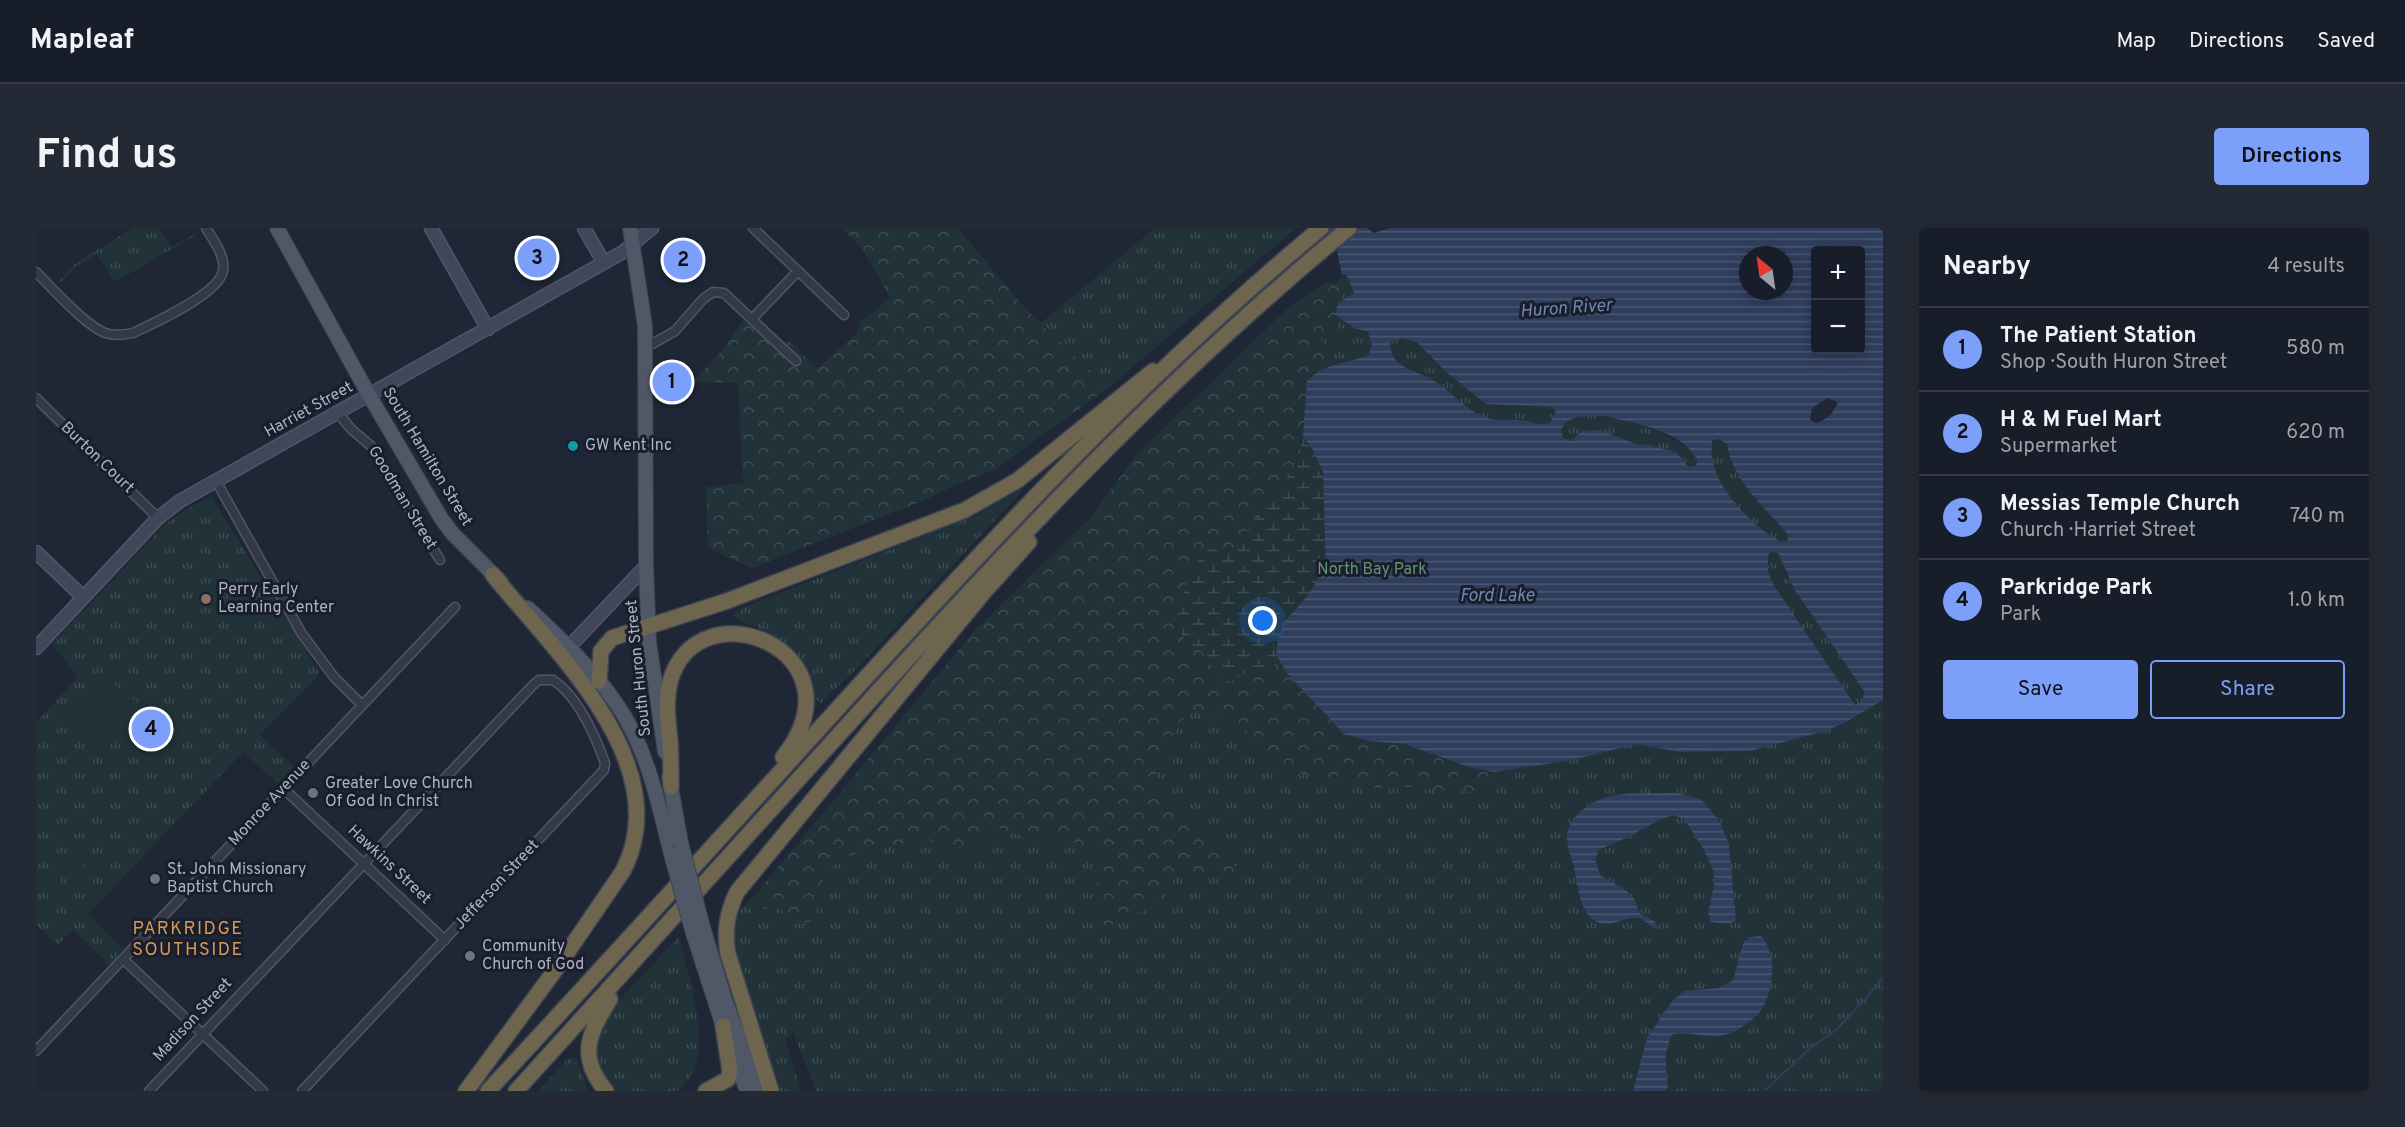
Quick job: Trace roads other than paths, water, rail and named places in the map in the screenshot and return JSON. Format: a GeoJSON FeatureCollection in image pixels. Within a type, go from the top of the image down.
{"type":"FeatureCollection","features":[{"type":"Feature","properties":{"kind":"highway"},"geometry":{"type":"LineString","coordinates":[[516,1091],[970,590],[1076,478],[1193,367],[1349,228]]}},
{"type":"Feature","properties":{"kind":"highway"},"geometry":{"type":"LineString","coordinates":[[488,1091],[933,604],[1043,488],[1185,349],[1316,232]]}},
{"type":"Feature","properties":{"kind":"highway"},"geometry":{"type":"LineString","coordinates":[[599,681],[599,657],[605,643],[621,633],[727,601],[965,510],[1018,480],[1138,381],[1185,349]]}},
{"type":"Feature","properties":{"kind":"highway"},"geometry":{"type":"LineString","coordinates":[[771,1091],[728,954],[726,941],[728,916],[737,892],[984,592],[1054,513],[1076,478]]}},
{"type":"Feature","properties":{"kind":"highway"},"geometry":{"type":"LineString","coordinates":[[466,1091],[556,969],[622,871],[630,856],[637,829],[637,811],[632,784],[618,742],[606,719],[571,666],[493,575]]}},
{"type":"Feature","properties":{"kind":"highway"},"geometry":{"type":"LineString","coordinates":[[671,787],[667,714],[670,680],[685,656],[696,646],[711,638],[737,633],[764,639],[787,655],[802,681],[806,697],[806,711],[802,727],[793,744],[774,767],[759,794]]}},
{"type":"Feature","properties":{"kind":"highway"},"geometry":{"type":"LineString","coordinates":[[606,1091],[591,1065],[589,1043],[595,1021],[627,969]]}},
{"type":"Feature","properties":{"kind":"highway"},"geometry":{"type":"LineString","coordinates":[[706,1091],[728,1079],[730,1071],[723,1026]]}},
{"type":"Feature","properties":{"kind":"main road","name":"South Hamilton Street"},"geometry":{"type":"LineString","coordinates":[[277,228],[369,395],[441,518],[452,533],[493,575],[569,646],[617,704],[645,760],[657,798]]}},
{"type":"Feature","properties":{"kind":"main road","name":"South Huron Street"},"geometry":{"type":"LineString","coordinates":[[630,228],[642,293],[645,348],[644,519],[649,626],[657,706],[697,929],[723,1026],[747,1091]]}},
{"type":"Feature","properties":{"kind":"main road","name":"South Huron Street"},"geometry":{"type":"LineString","coordinates":[[657,798],[671,854],[697,929],[760,1091]]}},
{"type":"Feature","properties":{"kind":"street"},"geometry":{"type":"LineString","coordinates":[[36,272],[94,326],[106,333],[121,335],[133,333],[207,292],[218,282],[223,270],[221,255],[206,228]]}},
{"type":"Feature","properties":{"kind":"street"},"geometry":{"type":"LineString","coordinates":[[431,228],[488,329]]}},
{"type":"Feature","properties":{"kind":"street"},"geometry":{"type":"LineString","coordinates":[[584,228],[604,263]]}},
{"type":"Feature","properties":{"kind":"street","name":"Harriet Street"},"geometry":{"type":"LineString","coordinates":[[36,648],[158,518],[180,501],[604,263],[652,228]]}},
{"type":"Feature","properties":{"kind":"street"},"geometry":{"type":"LineString","coordinates":[[753,228],[844,315]]}},
{"type":"Feature","properties":{"kind":"street"},"geometry":{"type":"LineString","coordinates":[[752,319],[798,270]]}},
{"type":"Feature","properties":{"kind":"street"},"geometry":{"type":"LineString","coordinates":[[645,348],[675,331],[703,299],[713,292],[724,293],[796,361]]}},
{"type":"Feature","properties":{"kind":"street","name":"Burton Court"},"geometry":{"type":"LineString","coordinates":[[36,398],[158,518]]}},
{"type":"Feature","properties":{"kind":"street","name":"Goodman Street"},"geometry":{"type":"LineString","coordinates":[[338,413],[351,429],[371,446],[440,560]]}},
{"type":"Feature","properties":{"kind":"street"},"geometry":{"type":"LineString","coordinates":[[216,481],[302,634],[334,677],[362,705]]}},
{"type":"Feature","properties":{"kind":"street"},"geometry":{"type":"LineString","coordinates":[[36,552],[83,597]]}},
{"type":"Feature","properties":{"kind":"street"},"geometry":{"type":"LineString","coordinates":[[569,646],[646,566]]}},
{"type":"Feature","properties":{"kind":"street","name":"Monroe Avenue"},"geometry":{"type":"LineString","coordinates":[[36,1051],[455,607]]}},
{"type":"Feature","properties":{"kind":"street","name":"Jefferson Street"},"geometry":{"type":"LineString","coordinates":[[302,1091],[604,770],[605,763],[589,727],[566,692],[553,680],[539,680],[533,685]]}},
{"type":"Feature","properties":{"kind":"street","name":"Madison Street"},"geometry":{"type":"LineString","coordinates":[[149,1091],[533,685]]}},
{"type":"Feature","properties":{"kind":"street","name":"Hawkins Street"},"geometry":{"type":"LineString","coordinates":[[284,789],[445,940]]}},
{"type":"Feature","properties":{"kind":"street"},"geometry":{"type":"LineString","coordinates":[[123,959],[263,1091]]}},
{"type":"Feature","properties":{"kind":"water","name":"Ford Lake"},"geometry":{"type":"Polygon","coordinates":[[[1315,228],[1367,228],[1374,233],[1389,228],[1883,228],[1883,700],[1844,723],[1825,731],[1750,751],[1680,752],[1637,744],[1572,760],[1494,772],[1469,767],[1405,744],[1370,741],[1344,734],[1286,672],[1276,654],[1279,635],[1285,621],[1305,599],[1326,569],[1323,471],[1312,448],[1303,436],[1307,381],[1329,367],[1369,355],[1372,345],[1368,332],[1354,328],[1335,315],[1338,303],[1354,293],[1346,274],[1342,275],[1337,251],[1315,228]],[[1402,338],[1390,343],[1391,352],[1399,363],[1433,380],[1481,416],[1497,420],[1545,424],[1550,423],[1556,412],[1553,407],[1486,404],[1445,371],[1418,343],[1402,338]],[[1828,398],[1812,408],[1810,420],[1816,423],[1824,420],[1838,402],[1828,398]],[[1605,416],[1574,418],[1561,430],[1563,438],[1571,441],[1582,431],[1600,430],[1636,444],[1650,445],[1677,453],[1688,467],[1695,466],[1698,461],[1691,450],[1670,435],[1605,416]],[[1719,439],[1712,441],[1714,468],[1728,494],[1760,528],[1782,542],[1788,540],[1787,534],[1759,503],[1736,470],[1727,444],[1719,439]],[[1770,552],[1768,572],[1775,587],[1855,705],[1863,700],[1864,691],[1794,589],[1778,553],[1770,552]]]}},
{"type":"Feature","properties":{"kind":"water"},"geometry":{"type":"Polygon","coordinates":[[[1676,793],[1701,799],[1720,822],[1729,845],[1736,920],[1729,924],[1711,922],[1708,913],[1715,880],[1712,867],[1684,819],[1673,815],[1599,850],[1595,859],[1600,875],[1627,891],[1635,900],[1640,914],[1653,920],[1659,928],[1656,929],[1639,918],[1609,924],[1592,919],[1584,909],[1568,845],[1568,829],[1571,822],[1589,805],[1611,796],[1676,793]]]}},
{"type":"Feature","properties":{"kind":"water"},"geometry":{"type":"Polygon","coordinates":[[[1761,936],[1770,953],[1772,974],[1768,996],[1759,1013],[1743,1027],[1728,1034],[1711,1036],[1673,1034],[1666,1054],[1668,1087],[1665,1091],[1633,1091],[1647,1038],[1673,1000],[1684,991],[1719,988],[1733,980],[1744,941],[1751,937],[1761,936]]]}},
{"type":"Feature","properties":{"kind":"waterway"},"geometry":{"type":"LineString","coordinates":[[1764,1091],[1814,1045],[1836,1030],[1882,978]]}},
{"type":"Feature","properties":{"kind":"place","name":"Messias Temple Church"},"geometry":{"type":"Point","coordinates":[537,258]}},
{"type":"Feature","properties":{"kind":"place","name":"H & M Fuel Mart"},"geometry":{"type":"Point","coordinates":[683,260]}},
{"type":"Feature","properties":{"kind":"place","name":"The Patient Station"},"geometry":{"type":"Point","coordinates":[672,382]}},
{"type":"Feature","properties":{"kind":"place","name":"GW Kent Inc"},"geometry":{"type":"Point","coordinates":[573,446]}},
{"type":"Feature","properties":{"kind":"place","name":"Perry Early Learning Center"},"geometry":{"type":"Point","coordinates":[206,599]}},
{"type":"Feature","properties":{"kind":"place","name":"Parkridge Park"},"geometry":{"type":"Point","coordinates":[151,729]}},
{"type":"Feature","properties":{"kind":"place","name":"Greater Love Church Of God In Christ"},"geometry":{"type":"Point","coordinates":[313,793]}},
{"type":"Feature","properties":{"kind":"place","name":"St. John Missionary Baptist Church"},"geometry":{"type":"Point","coordinates":[155,879]}},
{"type":"Feature","properties":{"kind":"place","name":"Community Church of God"},"geometry":{"type":"Point","coordinates":[470,956]}},
{"type":"Feature","properties":{"kind":"district","name":"PARKRIDGE SOUTHSIDE"},"geometry":{"type":"Point","coordinates":[188,939]}},
{"type":"Feature","properties":{"kind":"water label","name":"Huron River"},"geometry":{"type":"Point","coordinates":[1566,309]}},
{"type":"Feature","properties":{"kind":"park label","name":"North Bay Park"},"geometry":{"type":"Point","coordinates":[1372,570]}}]}
